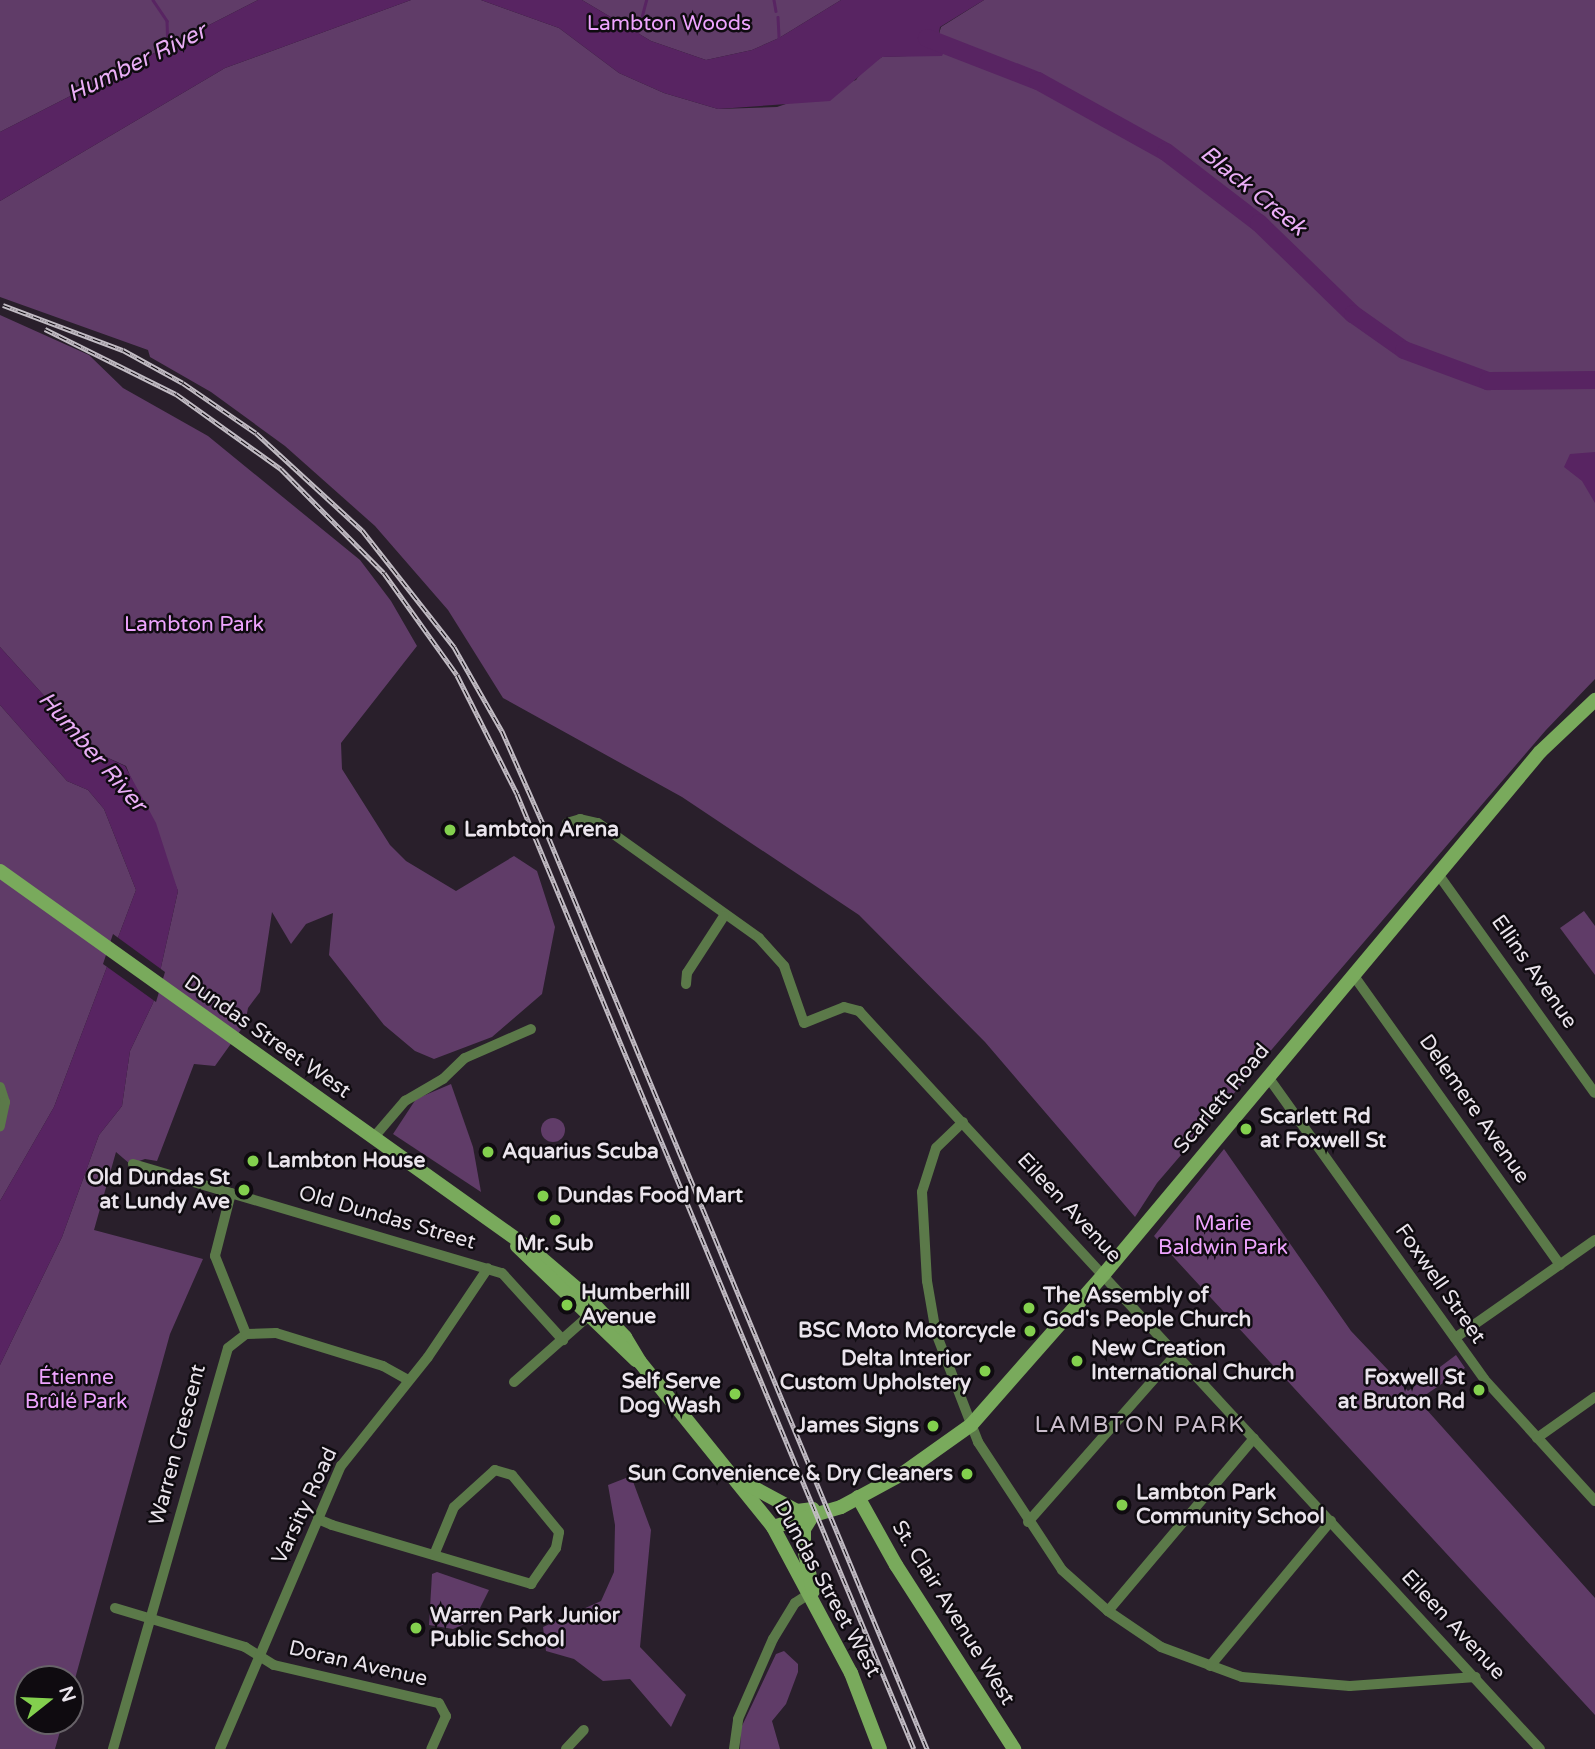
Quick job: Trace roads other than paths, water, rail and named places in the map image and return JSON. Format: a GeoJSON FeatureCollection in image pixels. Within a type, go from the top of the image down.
{"type":"FeatureCollection","features":[{"type":"Feature","properties":{"kind":"main road","name":"Scarlett Road"},"geometry":{"type":"LineString","coordinates":[[773,1527],[811,1518],[858,1497],[971,1426],[1104,1273],[1540,752],[1595,700]]}},
{"type":"Feature","properties":{"kind":"main road","name":"Dundas Street West"},"geometry":{"type":"LineString","coordinates":[[0,872],[374,1137],[509,1238],[594,1312],[640,1362],[739,1480],[773,1527],[851,1673],[880,1749]]}},
{"type":"Feature","properties":{"kind":"main road","name":"Scarlett Road"},"geometry":{"type":"LineString","coordinates":[[739,1480],[797,1511],[858,1497]]}},
{"type":"Feature","properties":{"kind":"main road","name":"St. Clair Avenue West"},"geometry":{"type":"LineString","coordinates":[[858,1497],[896,1565],[1014,1749]]}},
{"type":"Feature","properties":{"kind":"main road"},"geometry":{"type":"LineString","coordinates":[[811,1518],[804,1548],[817,1609]]}},
{"type":"Feature","properties":{"kind":"street","name":"Eileen Avenue"},"geometry":{"type":"LineString","coordinates":[[567,823],[580,818],[598,823],[776,953],[803,1023],[853,1007],[1104,1273],[1540,1749]]}},
{"type":"Feature","properties":{"kind":"street","name":"Ellins Avenue"},"geometry":{"type":"LineString","coordinates":[[1438,874],[1595,1093]]}},
{"type":"Feature","properties":{"kind":"street"},"geometry":{"type":"LineString","coordinates":[[686,984],[687,973],[724,916]]}},
{"type":"Feature","properties":{"kind":"street","name":"Delemere Avenue"},"geometry":{"type":"LineString","coordinates":[[1354,976],[1560,1265]]}},
{"type":"Feature","properties":{"kind":"street"},"geometry":{"type":"LineString","coordinates":[[374,1137],[404,1101],[443,1079],[466,1058],[531,1029]]}},
{"type":"Feature","properties":{"kind":"street","name":"Foxwell Street"},"geometry":{"type":"LineString","coordinates":[[1268,1077],[1455,1338],[1537,1438],[1595,1501]]}},
{"type":"Feature","properties":{"kind":"street"},"geometry":{"type":"LineString","coordinates":[[0,1087],[5,1102],[0,1126]]}},
{"type":"Feature","properties":{"kind":"street"},"geometry":{"type":"LineString","coordinates":[[963,1122],[936,1148],[922,1192],[922,1222],[936,1333],[971,1426],[1028,1522],[1062,1570],[1108,1611],[1161,1647],[1210,1666],[1272,1683],[1350,1686],[1476,1677]]}},
{"type":"Feature","properties":{"kind":"street","name":"Old Dundas Street"},"geometry":{"type":"LineString","coordinates":[[133,1164],[488,1268],[515,1282],[564,1340]]}},
{"type":"Feature","properties":{"kind":"street"},"geometry":{"type":"LineString","coordinates":[[231,1193],[215,1256],[246,1334],[284,1335],[383,1366],[408,1380]]}},
{"type":"Feature","properties":{"kind":"street"},"geometry":{"type":"LineString","coordinates":[[1455,1338],[1595,1240]]}},
{"type":"Feature","properties":{"kind":"street","name":"Varsity Road"},"geometry":{"type":"LineString","coordinates":[[220,1749],[341,1466],[408,1380],[488,1268]]}},
{"type":"Feature","properties":{"kind":"street"},"geometry":{"type":"LineString","coordinates":[[514,1382],[594,1312]]}},
{"type":"Feature","properties":{"kind":"street","name":"Warren Crescent"},"geometry":{"type":"LineString","coordinates":[[113,1749],[222,1360],[246,1334]]}},
{"type":"Feature","properties":{"kind":"street"},"geometry":{"type":"LineString","coordinates":[[1028,1522],[1176,1354]]}},
{"type":"Feature","properties":{"kind":"street"},"geometry":{"type":"LineString","coordinates":[[1537,1438],[1595,1397]]}},
{"type":"Feature","properties":{"kind":"street"},"geometry":{"type":"LineString","coordinates":[[1108,1611],[1254,1438]]}},
{"type":"Feature","properties":{"kind":"street"},"geometry":{"type":"LineString","coordinates":[[318,1519],[434,1555],[531,1584],[556,1548],[559,1532],[512,1475],[495,1470],[454,1507],[434,1555]]}},
{"type":"Feature","properties":{"kind":"street"},"geometry":{"type":"LineString","coordinates":[[1210,1666],[1331,1521]]}},
{"type":"Feature","properties":{"kind":"street"},"geometry":{"type":"LineString","coordinates":[[734,1749],[738,1718],[774,1639],[795,1603],[809,1594]]}},
{"type":"Feature","properties":{"kind":"street"},"geometry":{"type":"LineString","coordinates":[[114,1608],[245,1647],[260,1656]]}},
{"type":"Feature","properties":{"kind":"street","name":"Doran Avenue"},"geometry":{"type":"LineString","coordinates":[[260,1656],[274,1665],[439,1703],[446,1716],[431,1749]]}},
{"type":"Feature","properties":{"kind":"street"},"geometry":{"type":"LineString","coordinates":[[566,1749],[584,1730]]}},
{"type":"Feature","properties":{"kind":"water","name":"Humber River"},"geometry":{"type":"Polygon","coordinates":[[[258,0],[411,0],[225,68],[0,201],[0,132],[258,0]]]}},
{"type":"Feature","properties":{"kind":"water"},"geometry":{"type":"Polygon","coordinates":[[[481,0],[582,0],[651,41],[706,60],[752,50],[779,38],[841,0],[984,0],[940,27],[939,34],[950,40],[942,56],[882,57],[830,101],[718,109],[664,93],[619,73],[559,28],[481,0]]]}},
{"type":"Feature","properties":{"kind":"water"},"geometry":{"type":"Polygon","coordinates":[[[1595,452],[1595,503],[1582,481],[1564,467],[1570,454],[1595,452]]]}},
{"type":"Feature","properties":{"kind":"water","name":"Humber River"},"geometry":{"type":"Polygon","coordinates":[[[0,647],[95,752],[125,766],[156,823],[178,891],[153,1003],[130,1051],[122,1106],[99,1135],[62,1237],[0,1365],[0,1201],[54,1107],[136,890],[104,809],[88,790],[67,781],[0,705],[0,647]]]}},
{"type":"Feature","properties":{"kind":"waterway","name":"Humber River"},"geometry":{"type":"LineString","coordinates":[[153,0],[167,21],[168,45]]}},
{"type":"Feature","properties":{"kind":"waterway"},"geometry":{"type":"LineString","coordinates":[[637,34],[646,0]]}},
{"type":"Feature","properties":{"kind":"waterway"},"geometry":{"type":"LineString","coordinates":[[774,0],[776,11]]}},
{"type":"Feature","properties":{"kind":"waterway"},"geometry":{"type":"LineString","coordinates":[[778,17],[779,38]]}},
{"type":"Feature","properties":{"kind":"waterway","name":"Black Creek"},"geometry":{"type":"LineString","coordinates":[[927,38],[1038,81],[1166,152],[1259,223],[1353,314],[1404,350],[1488,381],[1595,380]]}},
{"type":"Feature","properties":{"kind":"railway"},"geometry":{"type":"LineString","coordinates":[[3,305],[123,350],[183,383],[256,433],[362,530],[454,647],[502,731],[543,824],[927,1749]]}},
{"type":"Feature","properties":{"kind":"railway"},"geometry":{"type":"LineString","coordinates":[[45,329],[176,394],[281,469],[384,573],[457,675],[517,794],[914,1749]]}},
{"type":"Feature","properties":{"kind":"place","name":"Lambton Arena"},"geometry":{"type":"Point","coordinates":[450,830]}},
{"type":"Feature","properties":{"kind":"place","name":"Scarlett Rd at Foxwell St"},"geometry":{"type":"Point","coordinates":[1246,1129]}},
{"type":"Feature","properties":{"kind":"place","name":"Aquarius Scuba"},"geometry":{"type":"Point","coordinates":[488,1152]}},
{"type":"Feature","properties":{"kind":"place","name":"Lambton House"},"geometry":{"type":"Point","coordinates":[253,1161]}},
{"type":"Feature","properties":{"kind":"place","name":"Old Dundas St at Lundy Ave"},"geometry":{"type":"Point","coordinates":[244,1190]}},
{"type":"Feature","properties":{"kind":"place","name":"Dundas Food Mart"},"geometry":{"type":"Point","coordinates":[543,1196]}},
{"type":"Feature","properties":{"kind":"place","name":"Mr. Sub"},"geometry":{"type":"Point","coordinates":[555,1220]}},
{"type":"Feature","properties":{"kind":"place","name":"Humberhill Avenue"},"geometry":{"type":"Point","coordinates":[567,1305]}},
{"type":"Feature","properties":{"kind":"place","name":"The Assembly of God's People Church"},"geometry":{"type":"Point","coordinates":[1029,1308]}},
{"type":"Feature","properties":{"kind":"place","name":"BSC Moto Motorcycle"},"geometry":{"type":"Point","coordinates":[1030,1331]}},
{"type":"Feature","properties":{"kind":"place","name":"New Creation International Church"},"geometry":{"type":"Point","coordinates":[1077,1361]}},
{"type":"Feature","properties":{"kind":"place","name":"Delta Interior Custom Upholstery"},"geometry":{"type":"Point","coordinates":[985,1371]}},
{"type":"Feature","properties":{"kind":"place","name":"Foxwell St at Bruton Rd"},"geometry":{"type":"Point","coordinates":[1479,1390]}},
{"type":"Feature","properties":{"kind":"place","name":"Self Serve Dog Wash"},"geometry":{"type":"Point","coordinates":[735,1394]}},
{"type":"Feature","properties":{"kind":"place","name":"James Signs"},"geometry":{"type":"Point","coordinates":[933,1426]}},
{"type":"Feature","properties":{"kind":"place","name":"Sun Convenience & Dry Cleaners"},"geometry":{"type":"Point","coordinates":[967,1474]}},
{"type":"Feature","properties":{"kind":"place","name":"Lambton Park Community School"},"geometry":{"type":"Point","coordinates":[1122,1505]}},
{"type":"Feature","properties":{"kind":"place","name":"Warren Park Junior Public School"},"geometry":{"type":"Point","coordinates":[416,1628]}},
{"type":"Feature","properties":{"kind":"district","name":"LAMBTON PARK"},"geometry":{"type":"Point","coordinates":[1140,1425]}},
{"type":"Feature","properties":{"kind":"park label","name":"Lambton Woods"},"geometry":{"type":"Point","coordinates":[669,24]}},
{"type":"Feature","properties":{"kind":"park label","name":"Lambton Park"},"geometry":{"type":"Point","coordinates":[194,625]}},
{"type":"Feature","properties":{"kind":"park label","name":"Marie Baldwin Park"},"geometry":{"type":"Point","coordinates":[1223,1236]}},
{"type":"Feature","properties":{"kind":"park label","name":"Étienne Brûlé Park"},"geometry":{"type":"Point","coordinates":[76,1390]}}]}
